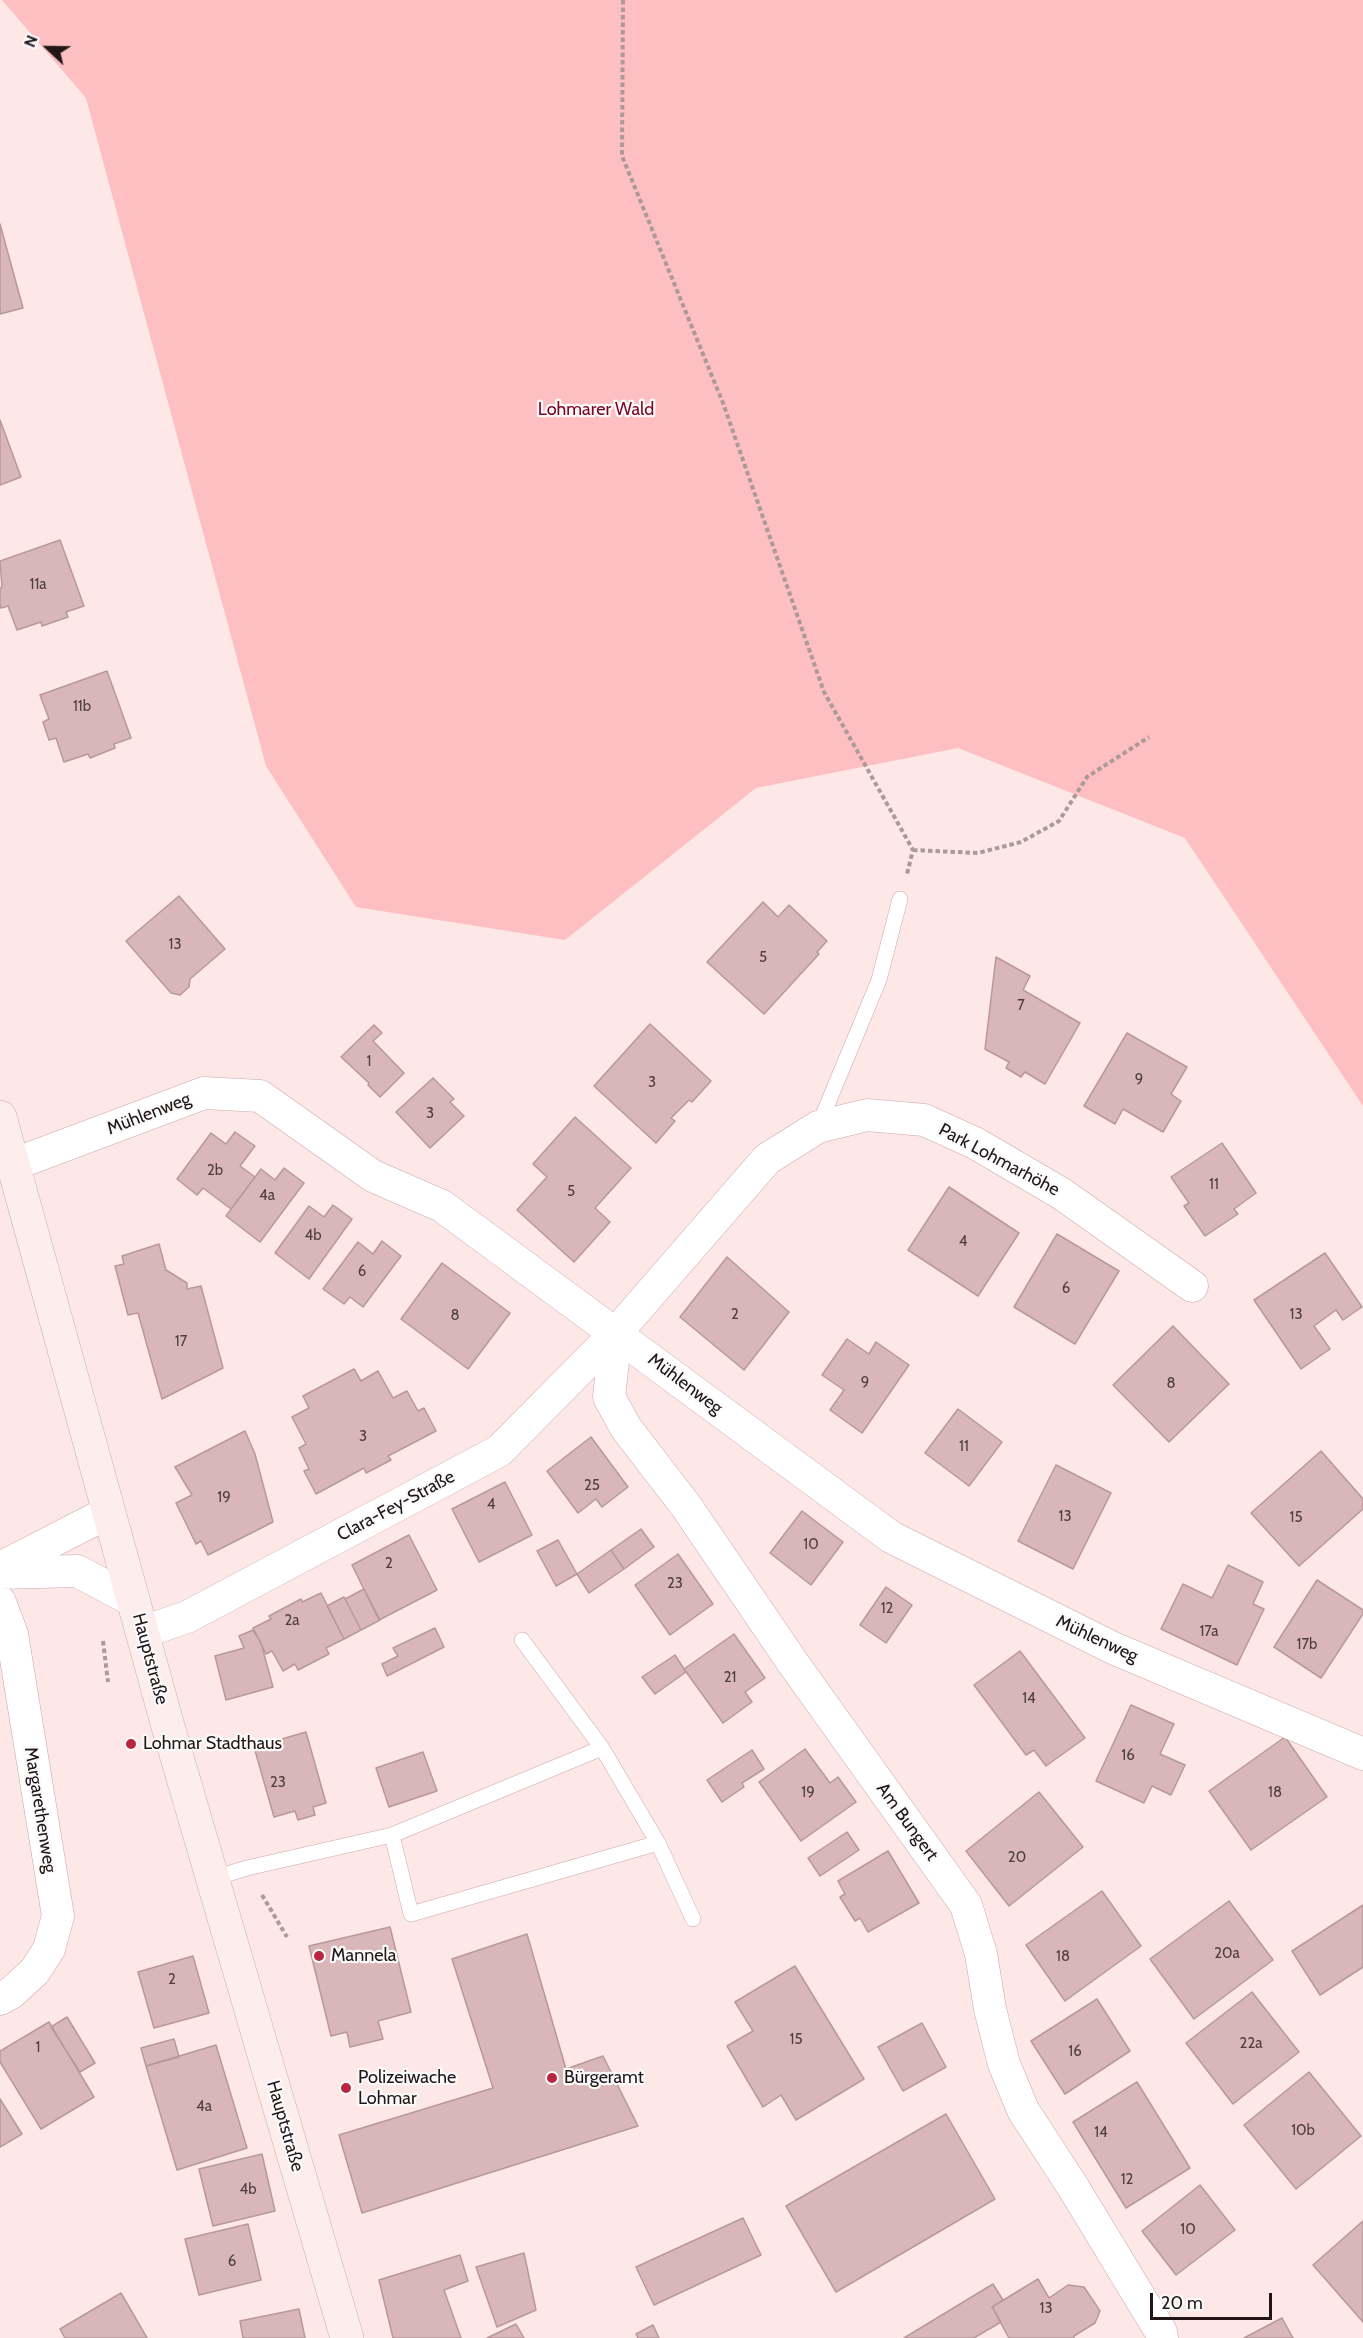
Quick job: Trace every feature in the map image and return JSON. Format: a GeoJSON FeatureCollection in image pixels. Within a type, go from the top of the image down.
{"type":"FeatureCollection","features":[{"type":"Feature","properties":{"kind":"main road","name":"Hauptstraße"},"geometry":{"type":"LineString","coordinates":[[0,1117],[211,1879],[347,2338]]}},
{"type":"Feature","properties":{"kind":"street","name":"Mühlenweg"},"geometry":{"type":"LineString","coordinates":[[12,1165],[204,1093],[260,1096],[373,1176],[442,1206],[891,1537],[1113,1648],[1363,1754]]}},
{"type":"Feature","properties":{"kind":"street","name":"Park Lohmarhöhe"},"geometry":{"type":"LineString","coordinates":[[616,1333],[767,1160],[818,1127],[867,1115],[924,1120],[975,1143],[1062,1194],[1192,1286]]}},
{"type":"Feature","properties":{"kind":"street","name":"Clara-Fey-Straße"},"geometry":{"type":"LineString","coordinates":[[143,1632],[187,1617],[499,1451],[616,1333]]}},
{"type":"Feature","properties":{"kind":"street","name":"Am Bungert"},"geometry":{"type":"LineString","coordinates":[[616,1333],[609,1397],[626,1428],[687,1506],[793,1663],[966,1905],[981,1954],[990,2010],[1004,2064],[1023,2110],[1073,2187],[1161,2332],[1162,2338]]}},
{"type":"Feature","properties":{"kind":"street"},"geometry":{"type":"LineString","coordinates":[[0,1568],[109,1512]]}},
{"type":"Feature","properties":{"kind":"street"},"geometry":{"type":"LineString","coordinates":[[0,1573],[77,1570],[134,1601]]}},
{"type":"Feature","properties":{"kind":"street","name":"Margarethenweg"},"geometry":{"type":"LineString","coordinates":[[0,1602],[12,1634],[58,1917],[49,1949],[36,1971],[11,1993],[0,1999]]}},
{"type":"Feature","properties":{"kind":"lane"},"geometry":{"type":"LineString","coordinates":[[818,1127],[879,980],[900,899]]}},
{"type":"Feature","properties":{"kind":"lane"},"geometry":{"type":"LineString","coordinates":[[522,1640],[602,1748],[658,1843],[693,1918]]}},
{"type":"Feature","properties":{"kind":"lane"},"geometry":{"type":"LineString","coordinates":[[211,1879],[247,1868],[392,1835],[602,1748]]}},
{"type":"Feature","properties":{"kind":"lane"},"geometry":{"type":"LineString","coordinates":[[392,1835],[411,1914],[658,1843]]}},
{"type":"Feature","properties":{"kind":"path"},"geometry":{"type":"LineString","coordinates":[[623,0],[622,156],[723,404],[824,692],[913,849],[900,899]]}},
{"type":"Feature","properties":{"kind":"path"},"geometry":{"type":"LineString","coordinates":[[913,849],[978,853],[1021,842],[1059,821],[1087,777],[1149,737]]}},
{"type":"Feature","properties":{"kind":"path"},"geometry":{"type":"LineString","coordinates":[[247,1868],[287,1937]]}},
{"type":"Feature","properties":{"kind":"green space","name":"Lohmarer Wald"},"geometry":{"type":"Polygon","coordinates":[[[2,0],[1363,0],[1363,1106],[1185,838],[958,748],[756,788],[565,940],[356,907],[266,766],[86,98],[2,0]]]}},
{"type":"Feature","properties":{"kind":"building"},"geometry":{"type":"Polygon","coordinates":[[[0,224],[23,308],[0,314],[0,224]]]}},
{"type":"Feature","properties":{"kind":"building"},"geometry":{"type":"Polygon","coordinates":[[[0,420],[21,477],[0,485],[0,420]]]}},
{"type":"Feature","properties":{"kind":"building"},"geometry":{"type":"Polygon","coordinates":[[[60,540],[84,606],[66,612],[68,617],[42,626],[41,622],[17,630],[8,606],[1,608],[0,604],[0,588],[2,587],[0,561],[60,540]]]}},
{"type":"Feature","properties":{"kind":"building"},"geometry":{"type":"Polygon","coordinates":[[[107,671],[131,738],[114,744],[115,748],[90,758],[88,754],[64,762],[56,738],[49,740],[43,722],[49,719],[40,695],[107,671]]]}},
{"type":"Feature","properties":{"kind":"building"},"geometry":{"type":"Polygon","coordinates":[[[179,896],[225,949],[190,979],[189,987],[180,995],[171,993],[126,941],[179,896]]]}},
{"type":"Feature","properties":{"kind":"building"},"geometry":{"type":"Polygon","coordinates":[[[763,902],[778,917],[789,905],[827,941],[817,952],[819,954],[764,1014],[707,962],[763,902]]]}},
{"type":"Feature","properties":{"kind":"building"},"geometry":{"type":"Polygon","coordinates":[[[996,957],[1030,976],[1023,990],[1080,1023],[1045,1084],[1025,1072],[1021,1077],[1006,1068],[1009,1062],[985,1049],[996,957]]]}},
{"type":"Feature","properties":{"kind":"building"},"geometry":{"type":"Polygon","coordinates":[[[650,1024],[711,1081],[692,1102],[689,1100],[671,1118],[675,1121],[656,1143],[594,1086],[650,1024]]]}},
{"type":"Feature","properties":{"kind":"building"},"geometry":{"type":"Polygon","coordinates":[[[374,1025],[382,1033],[373,1041],[404,1073],[380,1097],[368,1085],[369,1083],[341,1057],[374,1025]]]}},
{"type":"Feature","properties":{"kind":"building"},"geometry":{"type":"Polygon","coordinates":[[[1127,1033],[1187,1067],[1171,1094],[1181,1101],[1163,1132],[1123,1109],[1115,1124],[1084,1106],[1127,1033]]]}},
{"type":"Feature","properties":{"kind":"building"},"geometry":{"type":"Polygon","coordinates":[[[433,1078],[454,1099],[450,1102],[464,1116],[430,1148],[396,1112],[433,1078]]]}},
{"type":"Feature","properties":{"kind":"building"},"geometry":{"type":"Polygon","coordinates":[[[575,1117],[631,1168],[595,1208],[610,1222],[574,1262],[517,1210],[547,1177],[533,1164],[575,1117]]]}},
{"type":"Feature","properties":{"kind":"building"},"geometry":{"type":"Polygon","coordinates":[[[235,1132],[255,1146],[240,1166],[255,1177],[231,1209],[203,1188],[197,1195],[177,1179],[211,1133],[226,1144],[235,1132]]]}},
{"type":"Feature","properties":{"kind":"building"},"geometry":{"type":"Polygon","coordinates":[[[1222,1143],[1256,1193],[1234,1209],[1238,1214],[1205,1236],[1184,1206],[1189,1203],[1171,1177],[1222,1143]]]}},
{"type":"Feature","properties":{"kind":"building"},"geometry":{"type":"Polygon","coordinates":[[[284,1168],[304,1183],[260,1242],[226,1216],[261,1169],[275,1180],[284,1168]]]}},
{"type":"Feature","properties":{"kind":"building"},"geometry":{"type":"Polygon","coordinates":[[[949,1187],[1019,1233],[978,1296],[908,1250],[949,1187]]]}},
{"type":"Feature","properties":{"kind":"building"},"geometry":{"type":"Polygon","coordinates":[[[333,1205],[352,1219],[309,1279],[275,1253],[309,1206],[324,1217],[333,1205]]]}},
{"type":"Feature","properties":{"kind":"building"},"geometry":{"type":"Polygon","coordinates":[[[1057,1234],[1119,1271],[1075,1344],[1014,1307],[1057,1234]]]}},
{"type":"Feature","properties":{"kind":"building"},"geometry":{"type":"Polygon","coordinates":[[[382,1241],[401,1256],[363,1307],[350,1297],[344,1304],[323,1289],[358,1242],[373,1254],[382,1241]]]}},
{"type":"Feature","properties":{"kind":"building"},"geometry":{"type":"Polygon","coordinates":[[[159,1244],[166,1270],[187,1283],[187,1289],[201,1286],[223,1368],[162,1399],[138,1313],[128,1315],[115,1266],[124,1264],[122,1256],[159,1244]]]}},
{"type":"Feature","properties":{"kind":"building"},"geometry":{"type":"Polygon","coordinates":[[[1325,1253],[1362,1307],[1343,1320],[1336,1310],[1314,1326],[1330,1349],[1301,1369],[1254,1300],[1325,1253]]]}},
{"type":"Feature","properties":{"kind":"building"},"geometry":{"type":"Polygon","coordinates":[[[727,1257],[789,1312],[744,1370],[680,1317],[727,1257]]]}},
{"type":"Feature","properties":{"kind":"building"},"geometry":{"type":"Polygon","coordinates":[[[442,1263],[510,1313],[468,1369],[401,1319],[442,1263]]]}},
{"type":"Feature","properties":{"kind":"building"},"geometry":{"type":"Polygon","coordinates":[[[1173,1326],[1229,1384],[1169,1442],[1113,1385],[1173,1326]]]}},
{"type":"Feature","properties":{"kind":"building"},"geometry":{"type":"Polygon","coordinates":[[[847,1339],[869,1354],[876,1342],[909,1365],[862,1433],[830,1410],[844,1390],[822,1375],[847,1339]]]}},
{"type":"Feature","properties":{"kind":"building"},"geometry":{"type":"Polygon","coordinates":[[[354,1369],[361,1381],[378,1371],[393,1398],[407,1391],[418,1411],[424,1408],[436,1431],[388,1456],[391,1460],[366,1473],[364,1468],[316,1494],[304,1471],[309,1469],[299,1448],[306,1444],[292,1417],[309,1408],[303,1396],[354,1369]]]}},
{"type":"Feature","properties":{"kind":"building"},"geometry":{"type":"Polygon","coordinates":[[[958,1409],[1002,1442],[969,1486],[925,1453],[958,1409]]]}},
{"type":"Feature","properties":{"kind":"building"},"geometry":{"type":"Polygon","coordinates":[[[245,1431],[255,1454],[273,1522],[208,1555],[201,1541],[196,1544],[176,1503],[192,1495],[175,1467],[245,1431]]]}},
{"type":"Feature","properties":{"kind":"building"},"geometry":{"type":"Polygon","coordinates":[[[591,1437],[628,1487],[602,1507],[596,1499],[578,1513],[547,1471],[591,1437]]]}},
{"type":"Feature","properties":{"kind":"building"},"geometry":{"type":"Polygon","coordinates":[[[1321,1451],[1363,1499],[1363,1509],[1299,1566],[1251,1513],[1321,1451]]]}},
{"type":"Feature","properties":{"kind":"building"},"geometry":{"type":"Polygon","coordinates":[[[1056,1465],[1111,1493],[1073,1569],[1018,1541],[1056,1465]]]}},
{"type":"Feature","properties":{"kind":"building"},"geometry":{"type":"Polygon","coordinates":[[[505,1482],[532,1535],[479,1562],[452,1509],[505,1482]]]}},
{"type":"Feature","properties":{"kind":"building"},"geometry":{"type":"Polygon","coordinates":[[[802,1511],[843,1542],[811,1585],[770,1553],[802,1511]]]}},
{"type":"Feature","properties":{"kind":"building"},"geometry":{"type":"Polygon","coordinates":[[[641,1529],[654,1547],[624,1569],[611,1550],[641,1529]]]}},
{"type":"Feature","properties":{"kind":"building"},"geometry":{"type":"Polygon","coordinates":[[[409,1535],[437,1590],[379,1620],[352,1565],[409,1535]]]}},
{"type":"Feature","properties":{"kind":"building"},"geometry":{"type":"Polygon","coordinates":[[[558,1540],[577,1574],[556,1586],[537,1551],[558,1540]]]}},
{"type":"Feature","properties":{"kind":"building"},"geometry":{"type":"Polygon","coordinates":[[[611,1550],[624,1569],[589,1593],[577,1574],[611,1550]]]}},
{"type":"Feature","properties":{"kind":"building"},"geometry":{"type":"Polygon","coordinates":[[[678,1554],[713,1604],[670,1635],[635,1585],[678,1554]]]}},
{"type":"Feature","properties":{"kind":"building"},"geometry":{"type":"Polygon","coordinates":[[[1228,1565],[1263,1582],[1253,1604],[1264,1609],[1237,1665],[1161,1629],[1183,1584],[1212,1598],[1228,1565]]]}},
{"type":"Feature","properties":{"kind":"building"},"geometry":{"type":"Polygon","coordinates":[[[1317,1580],[1363,1610],[1363,1614],[1321,1678],[1274,1647],[1317,1580]]]}},
{"type":"Feature","properties":{"kind":"building"},"geometry":{"type":"Polygon","coordinates":[[[886,1587],[912,1605],[886,1643],[860,1625],[886,1587]]]}},
{"type":"Feature","properties":{"kind":"building"},"geometry":{"type":"Polygon","coordinates":[[[364,1589],[380,1620],[361,1630],[345,1599],[364,1589]]]}},
{"type":"Feature","properties":{"kind":"building"},"geometry":{"type":"Polygon","coordinates":[[[321,1593],[344,1639],[326,1648],[329,1654],[298,1670],[295,1664],[283,1671],[272,1651],[266,1654],[253,1628],[271,1619],[269,1616],[301,1599],[302,1602],[321,1593]]]}},
{"type":"Feature","properties":{"kind":"building"},"geometry":{"type":"Polygon","coordinates":[[[344,1597],[361,1630],[344,1639],[327,1606],[344,1597]]]}},
{"type":"Feature","properties":{"kind":"building"},"geometry":{"type":"Polygon","coordinates":[[[435,1628],[444,1647],[387,1676],[382,1664],[398,1656],[393,1648],[435,1628]]]}},
{"type":"Feature","properties":{"kind":"building"},"geometry":{"type":"Polygon","coordinates":[[[253,1630],[261,1643],[273,1687],[226,1700],[215,1656],[244,1648],[239,1636],[253,1630]]]}},
{"type":"Feature","properties":{"kind":"building"},"geometry":{"type":"Polygon","coordinates":[[[734,1634],[765,1678],[745,1692],[752,1702],[723,1723],[684,1669],[734,1634]]]}},
{"type":"Feature","properties":{"kind":"building"},"geometry":{"type":"Polygon","coordinates":[[[1020,1651],[1085,1738],[1046,1766],[1034,1750],[1026,1755],[974,1685],[1020,1651]]]}},
{"type":"Feature","properties":{"kind":"building"},"geometry":{"type":"Polygon","coordinates":[[[675,1655],[686,1672],[655,1694],[642,1677],[675,1655]]]}},
{"type":"Feature","properties":{"kind":"building"},"geometry":{"type":"Polygon","coordinates":[[[1131,1705],[1174,1724],[1160,1754],[1185,1765],[1171,1795],[1152,1786],[1144,1803],[1096,1781],[1131,1705]]]}},
{"type":"Feature","properties":{"kind":"building"},"geometry":{"type":"Polygon","coordinates":[[[306,1732],[326,1803],[313,1807],[315,1815],[298,1820],[295,1811],[274,1817],[254,1747],[306,1732]]]}},
{"type":"Feature","properties":{"kind":"building"},"geometry":{"type":"Polygon","coordinates":[[[1285,1737],[1327,1797],[1251,1850],[1209,1791],[1285,1737]]]}},
{"type":"Feature","properties":{"kind":"building"},"geometry":{"type":"Polygon","coordinates":[[[805,1749],[830,1783],[838,1777],[856,1802],[801,1841],[759,1782],[805,1749]]]}},
{"type":"Feature","properties":{"kind":"building"},"geometry":{"type":"Polygon","coordinates":[[[752,1750],[764,1769],[742,1783],[744,1787],[722,1802],[707,1780],[752,1750]]]}},
{"type":"Feature","properties":{"kind":"building"},"geometry":{"type":"Polygon","coordinates":[[[423,1752],[437,1791],[389,1807],[376,1768],[423,1752]]]}},
{"type":"Feature","properties":{"kind":"building"},"geometry":{"type":"Polygon","coordinates":[[[1039,1792],[1083,1847],[1009,1906],[966,1851],[1039,1792]]]}},
{"type":"Feature","properties":{"kind":"building"},"geometry":{"type":"Polygon","coordinates":[[[847,1832],[859,1850],[820,1876],[808,1858],[847,1832]]]}},
{"type":"Feature","properties":{"kind":"building"},"geometry":{"type":"Polygon","coordinates":[[[888,1851],[919,1903],[868,1932],[860,1918],[855,1921],[840,1897],[845,1894],[838,1881],[888,1851]]]}},
{"type":"Feature","properties":{"kind":"building"},"geometry":{"type":"Polygon","coordinates":[[[1102,1891],[1141,1946],[1065,2001],[1026,1945],[1102,1891]]]}},
{"type":"Feature","properties":{"kind":"building"},"geometry":{"type":"Polygon","coordinates":[[[1229,1901],[1273,1960],[1194,2019],[1150,1959],[1229,1901]]]}},
{"type":"Feature","properties":{"kind":"building"},"geometry":{"type":"Polygon","coordinates":[[[1363,1905],[1363,1967],[1320,1995],[1292,1951],[1363,1905]]]}},
{"type":"Feature","properties":{"kind":"building"},"geometry":{"type":"Polygon","coordinates":[[[390,1927],[411,2012],[378,2021],[383,2039],[350,2047],[347,2032],[331,2036],[309,1946],[390,1927]]]}},
{"type":"Feature","properties":{"kind":"building","name":"Bürgeramt"},"geometry":{"type":"Polygon","coordinates":[[[527,1934],[566,2069],[603,2056],[638,2126],[362,2213],[339,2135],[493,2088],[452,1959],[527,1934]]]}},
{"type":"Feature","properties":{"kind":"building"},"geometry":{"type":"Polygon","coordinates":[[[193,1956],[209,2013],[154,2028],[138,1972],[193,1956]]]}},
{"type":"Feature","properties":{"kind":"building"},"geometry":{"type":"Polygon","coordinates":[[[795,1966],[864,2079],[796,2120],[781,2095],[763,2107],[727,2046],[753,2031],[735,2002],[795,1966]]]}},
{"type":"Feature","properties":{"kind":"building"},"geometry":{"type":"Polygon","coordinates":[[[1252,1992],[1299,2052],[1233,2104],[1186,2043],[1252,1992]]]}},
{"type":"Feature","properties":{"kind":"building"},"geometry":{"type":"Polygon","coordinates":[[[1097,1999],[1130,2051],[1065,2094],[1031,2041],[1097,1999]]]}},
{"type":"Feature","properties":{"kind":"building"},"geometry":{"type":"Polygon","coordinates":[[[67,2017],[95,2063],[80,2072],[51,2027],[67,2017]]]}},
{"type":"Feature","properties":{"kind":"building"},"geometry":{"type":"Polygon","coordinates":[[[49,2022],[94,2097],[41,2129],[0,2062],[0,2051],[49,2022]]]}},
{"type":"Feature","properties":{"kind":"building"},"geometry":{"type":"Polygon","coordinates":[[[922,2023],[946,2067],[903,2091],[878,2047],[922,2023]]]}},
{"type":"Feature","properties":{"kind":"building"},"geometry":{"type":"Polygon","coordinates":[[[174,2039],[179,2057],[146,2066],[141,2048],[174,2039]]]}},
{"type":"Feature","properties":{"kind":"building"},"geometry":{"type":"Polygon","coordinates":[[[216,2045],[247,2148],[177,2170],[146,2066],[216,2045]]]}},
{"type":"Feature","properties":{"kind":"building"},"geometry":{"type":"Polygon","coordinates":[[[1309,2072],[1361,2136],[1296,2189],[1244,2125],[1309,2072]]]}},
{"type":"Feature","properties":{"kind":"building"},"geometry":{"type":"Polygon","coordinates":[[[1137,2082],[1190,2168],[1126,2208],[1073,2122],[1137,2082]]]}},
{"type":"Feature","properties":{"kind":"building"},"geometry":{"type":"Polygon","coordinates":[[[0,2099],[22,2134],[0,2147],[0,2099]]]}},
{"type":"Feature","properties":{"kind":"building"},"geometry":{"type":"Polygon","coordinates":[[[946,2114],[995,2199],[836,2292],[786,2206],[946,2114]]]}},
{"type":"Feature","properties":{"kind":"building"},"geometry":{"type":"Polygon","coordinates":[[[262,2154],[275,2211],[213,2226],[199,2169],[262,2154]]]}},
{"type":"Feature","properties":{"kind":"building"},"geometry":{"type":"Polygon","coordinates":[[[1200,2185],[1235,2230],[1176,2275],[1142,2231],[1200,2185]]]}},
{"type":"Feature","properties":{"kind":"building"},"geometry":{"type":"Polygon","coordinates":[[[743,2218],[761,2255],[654,2305],[636,2267],[743,2218]]]}},
{"type":"Feature","properties":{"kind":"building"},"geometry":{"type":"Polygon","coordinates":[[[1363,2221],[1363,2322],[1313,2265],[1363,2221]]]}},
{"type":"Feature","properties":{"kind":"building"},"geometry":{"type":"Polygon","coordinates":[[[248,2224],[261,2280],[199,2295],[185,2239],[248,2224]]]}},
{"type":"Feature","properties":{"kind":"building"},"geometry":{"type":"Polygon","coordinates":[[[524,2253],[536,2310],[497,2327],[476,2267],[524,2253]]]}},
{"type":"Feature","properties":{"kind":"building"},"geometry":{"type":"Polygon","coordinates":[[[460,2255],[468,2281],[444,2290],[461,2338],[393,2338],[379,2280],[460,2255]]]}},
{"type":"Feature","properties":{"kind":"building"},"geometry":{"type":"Polygon","coordinates":[[[1038,2279],[1049,2298],[1068,2285],[1084,2287],[1100,2311],[1095,2323],[1074,2338],[1009,2338],[992,2307],[1038,2279]]]}},
{"type":"Feature","properties":{"kind":"building"},"geometry":{"type":"Polygon","coordinates":[[[993,2284],[1003,2300],[992,2307],[1001,2322],[974,2338],[904,2338],[993,2284]]]}},
{"type":"Feature","properties":{"kind":"building"},"geometry":{"type":"Polygon","coordinates":[[[121,2293],[147,2338],[65,2338],[60,2329],[121,2293]]]}},
{"type":"Feature","properties":{"kind":"building"},"geometry":{"type":"Polygon","coordinates":[[[299,2309],[305,2338],[243,2338],[240,2321],[299,2309]]]}},
{"type":"Feature","properties":{"kind":"building"},"geometry":{"type":"Polygon","coordinates":[[[1282,2318],[1293,2338],[1244,2338],[1282,2318]]]}},
{"type":"Feature","properties":{"kind":"building"},"geometry":{"type":"Polygon","coordinates":[[[516,2324],[524,2338],[487,2338],[516,2324]]]}},
{"type":"Feature","properties":{"kind":"building"},"geometry":{"type":"Polygon","coordinates":[[[653,2325],[659,2338],[638,2338],[636,2334],[653,2325]]]}},
{"type":"Feature","properties":{"kind":"place","name":"Lohmar Stadthaus"},"geometry":{"type":"Point","coordinates":[131,1744]}},
{"type":"Feature","properties":{"kind":"place","name":"Mannela"},"geometry":{"type":"Point","coordinates":[319,1956]}},
{"type":"Feature","properties":{"kind":"place","name":"Bürgeramt"},"geometry":{"type":"Point","coordinates":[552,2078]}},
{"type":"Feature","properties":{"kind":"place","name":"Polizeiwache Lohmar"},"geometry":{"type":"Point","coordinates":[346,2088]}}]}
